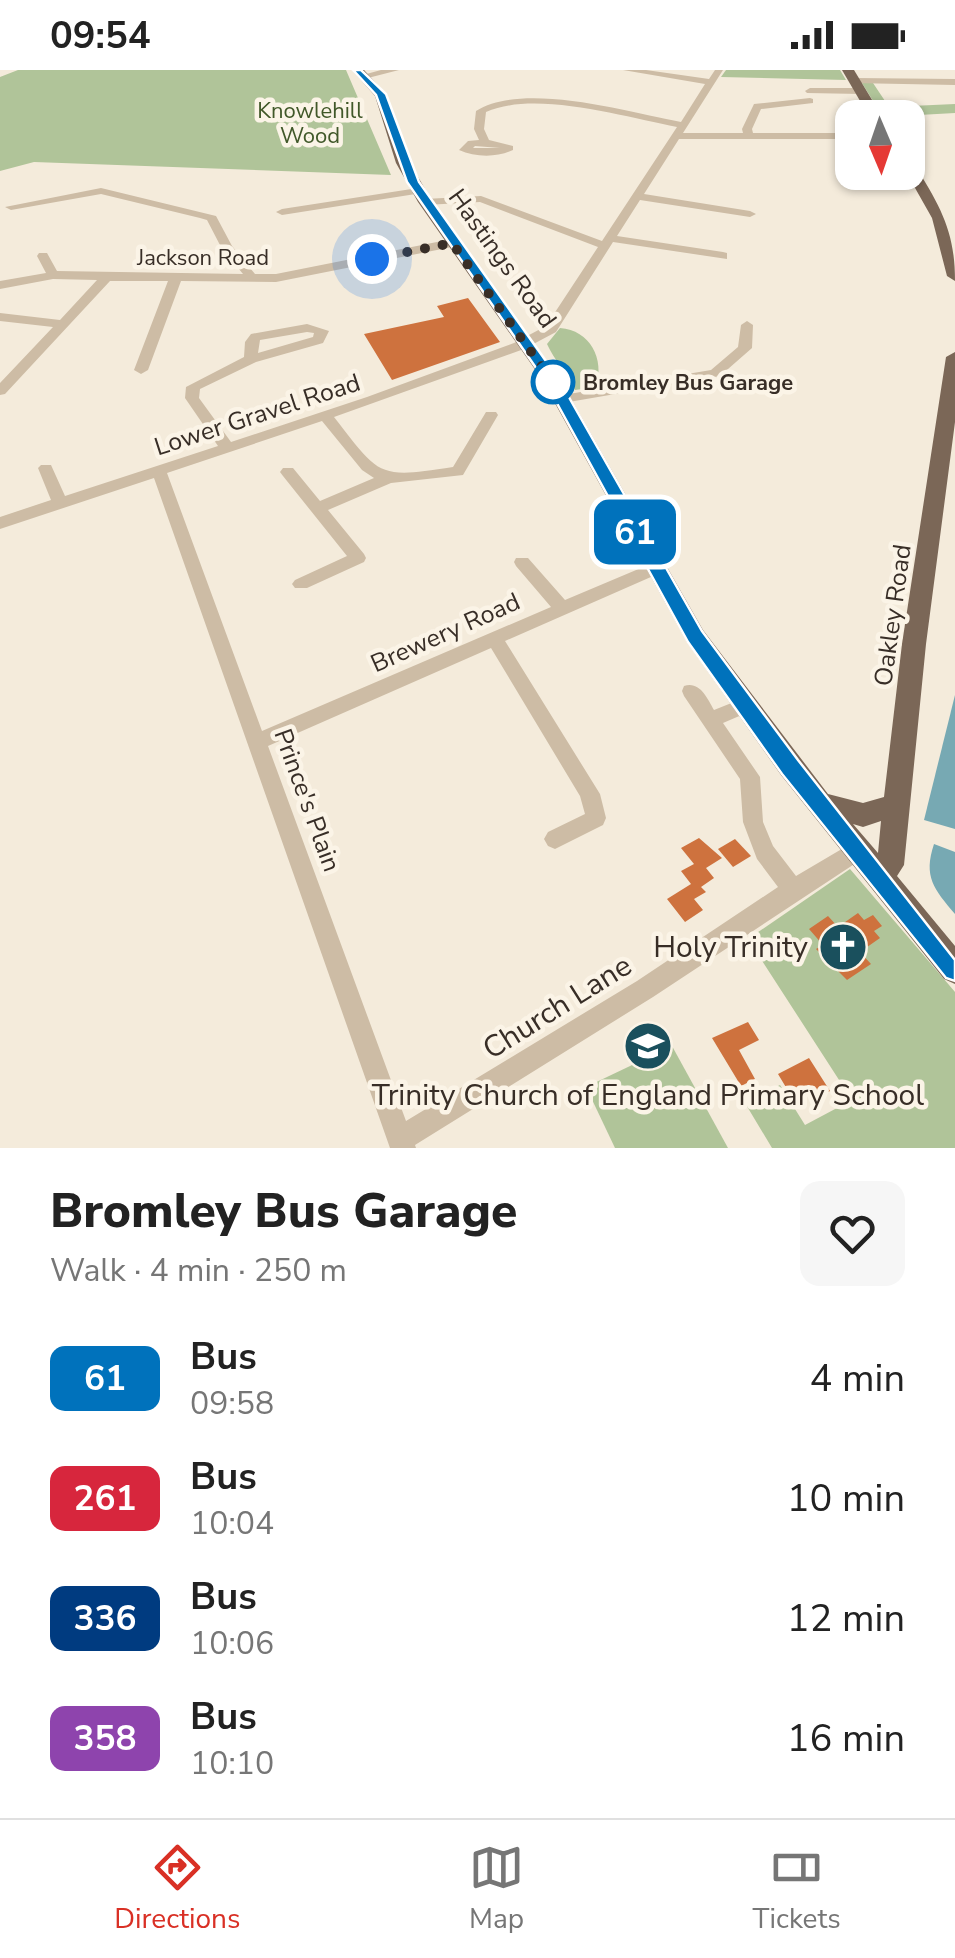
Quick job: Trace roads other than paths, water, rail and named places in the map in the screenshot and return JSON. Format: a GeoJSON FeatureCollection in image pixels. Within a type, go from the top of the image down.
{"type":"FeatureCollection","features":[{"type":"Feature","properties":{"kind":"main road","name":"Hastings Road"},"geometry":{"type":"LineString","coordinates":[[361,73],[381,94],[403,163],[422,196],[452,243],[530,340],[654,569],[744,706],[955,969]]}},
{"type":"Feature","properties":{"kind":"main road"},"geometry":{"type":"LineString","coordinates":[[923,190],[939,218],[955,276]]}},
{"type":"Feature","properties":{"kind":"main road","name":"Oakley Road"},"geometry":{"type":"LineString","coordinates":[[878,875],[890,865],[914,644],[955,358]]}},
{"type":"Feature","properties":{"kind":"main road"},"geometry":{"type":"LineString","coordinates":[[820,803],[863,815],[897,805]]}},
{"type":"Feature","properties":{"kind":"street"},"geometry":{"type":"LineString","coordinates":[[361,73],[395,70]]}},
{"type":"Feature","properties":{"kind":"street"},"geometry":{"type":"LineString","coordinates":[[627,70],[710,82]]}},
{"type":"Feature","properties":{"kind":"street"},"geometry":{"type":"LineString","coordinates":[[530,340],[551,329],[719,70]]}},
{"type":"Feature","properties":{"kind":"street"},"geometry":{"type":"LineString","coordinates":[[750,137],[747,129],[757,106],[810,96],[854,81],[955,82]]}},
{"type":"Feature","properties":{"kind":"street"},"geometry":{"type":"LineString","coordinates":[[485,142],[479,129],[481,111],[503,102],[540,103],[683,125]]}},
{"type":"Feature","properties":{"kind":"street"},"geometry":{"type":"LineString","coordinates":[[675,136],[835,136]]}},
{"type":"Feature","properties":{"kind":"street"},"geometry":{"type":"LineString","coordinates":[[11,207],[101,191],[128,194],[144,203],[212,218],[227,247],[252,278]]}},
{"type":"Feature","properties":{"kind":"street"},"geometry":{"type":"LineString","coordinates":[[282,212],[422,196],[469,199],[494,203],[607,242],[722,256]]}},
{"type":"Feature","properties":{"kind":"street"},"geometry":{"type":"LineString","coordinates":[[635,196],[750,214]]}},
{"type":"Feature","properties":{"kind":"street","name":"Jackson Road"},"geometry":{"type":"LineString","coordinates":[[0,391],[107,276],[294,275],[452,243]]}},
{"type":"Feature","properties":{"kind":"street"},"geometry":{"type":"LineString","coordinates":[[42,256],[52,275]]}},
{"type":"Feature","properties":{"kind":"street"},"geometry":{"type":"LineString","coordinates":[[0,285],[52,275],[107,276]]}},
{"type":"Feature","properties":{"kind":"street"},"geometry":{"type":"LineString","coordinates":[[141,370],[176,278]]}},
{"type":"Feature","properties":{"kind":"street"},"geometry":{"type":"LineString","coordinates":[[0,317],[61,324]]}},
{"type":"Feature","properties":{"kind":"street"},"geometry":{"type":"LineString","coordinates":[[563,398],[715,373],[745,348],[747,326]]}},
{"type":"Feature","properties":{"kind":"street"},"geometry":{"type":"LineString","coordinates":[[227,447],[190,391],[251,359],[318,340],[322,331],[307,328],[256,337],[250,349],[251,359]]}},
{"type":"Feature","properties":{"kind":"street","name":"Lower Gravel Road"},"geometry":{"type":"LineString","coordinates":[[0,523],[530,340]]}},
{"type":"Feature","properties":{"kind":"street"},"geometry":{"type":"LineString","coordinates":[[324,414],[370,471],[385,480]]}},
{"type":"Feature","properties":{"kind":"street"},"geometry":{"type":"LineString","coordinates":[[317,508],[385,480],[458,471],[492,414]]}},
{"type":"Feature","properties":{"kind":"street"},"geometry":{"type":"LineString","coordinates":[[46,468],[60,502]]}},
{"type":"Feature","properties":{"kind":"street","name":"Prince's Plain"},"geometry":{"type":"LineString","coordinates":[[159,471],[402,1144]]}},
{"type":"Feature","properties":{"kind":"street"},"geometry":{"type":"LineString","coordinates":[[288,472],[358,558],[300,584]]}},
{"type":"Feature","properties":{"kind":"street"},"geometry":{"type":"LineString","coordinates":[[522,562],[562,608]]}},
{"type":"Feature","properties":{"kind":"street","name":"Brewery Road"},"geometry":{"type":"LineString","coordinates":[[257,742],[654,569]]}},
{"type":"Feature","properties":{"kind":"street"},"geometry":{"type":"LineString","coordinates":[[494,638],[590,794],[596,818],[555,839]]}},
{"type":"Feature","properties":{"kind":"street"},"geometry":{"type":"LineString","coordinates":[[690,691],[750,777],[753,822],[765,852],[793,890]]}},
{"type":"Feature","properties":{"kind":"street"},"geometry":{"type":"LineString","coordinates":[[712,719],[744,706]]}},
{"type":"Feature","properties":{"kind":"street","name":"Church Lane"},"geometry":{"type":"LineString","coordinates":[[402,1144],[857,850]]}},
{"type":"Feature","properties":{"kind":"water"},"geometry":{"type":"Polygon","coordinates":[[[955,695],[955,829],[924,820],[955,695]]]}},
{"type":"Feature","properties":{"kind":"water"},"geometry":{"type":"Polygon","coordinates":[[[934,844],[955,852],[955,914],[932,882],[934,844]]]}},
{"type":"Feature","properties":{"kind":"place","name":"Bromley Bus Garage"},"geometry":{"type":"Point","coordinates":[553,382]}},
{"type":"Feature","properties":{"kind":"place","name":"Holy Trinity"},"geometry":{"type":"Point","coordinates":[843,947]}},
{"type":"Feature","properties":{"kind":"place","name":"Trinity Church of England Primary School"},"geometry":{"type":"Point","coordinates":[648,1046]}},
{"type":"Feature","properties":{"kind":"park label","name":"Knowlehill Wood"},"geometry":{"type":"Point","coordinates":[310,122]}}]}
